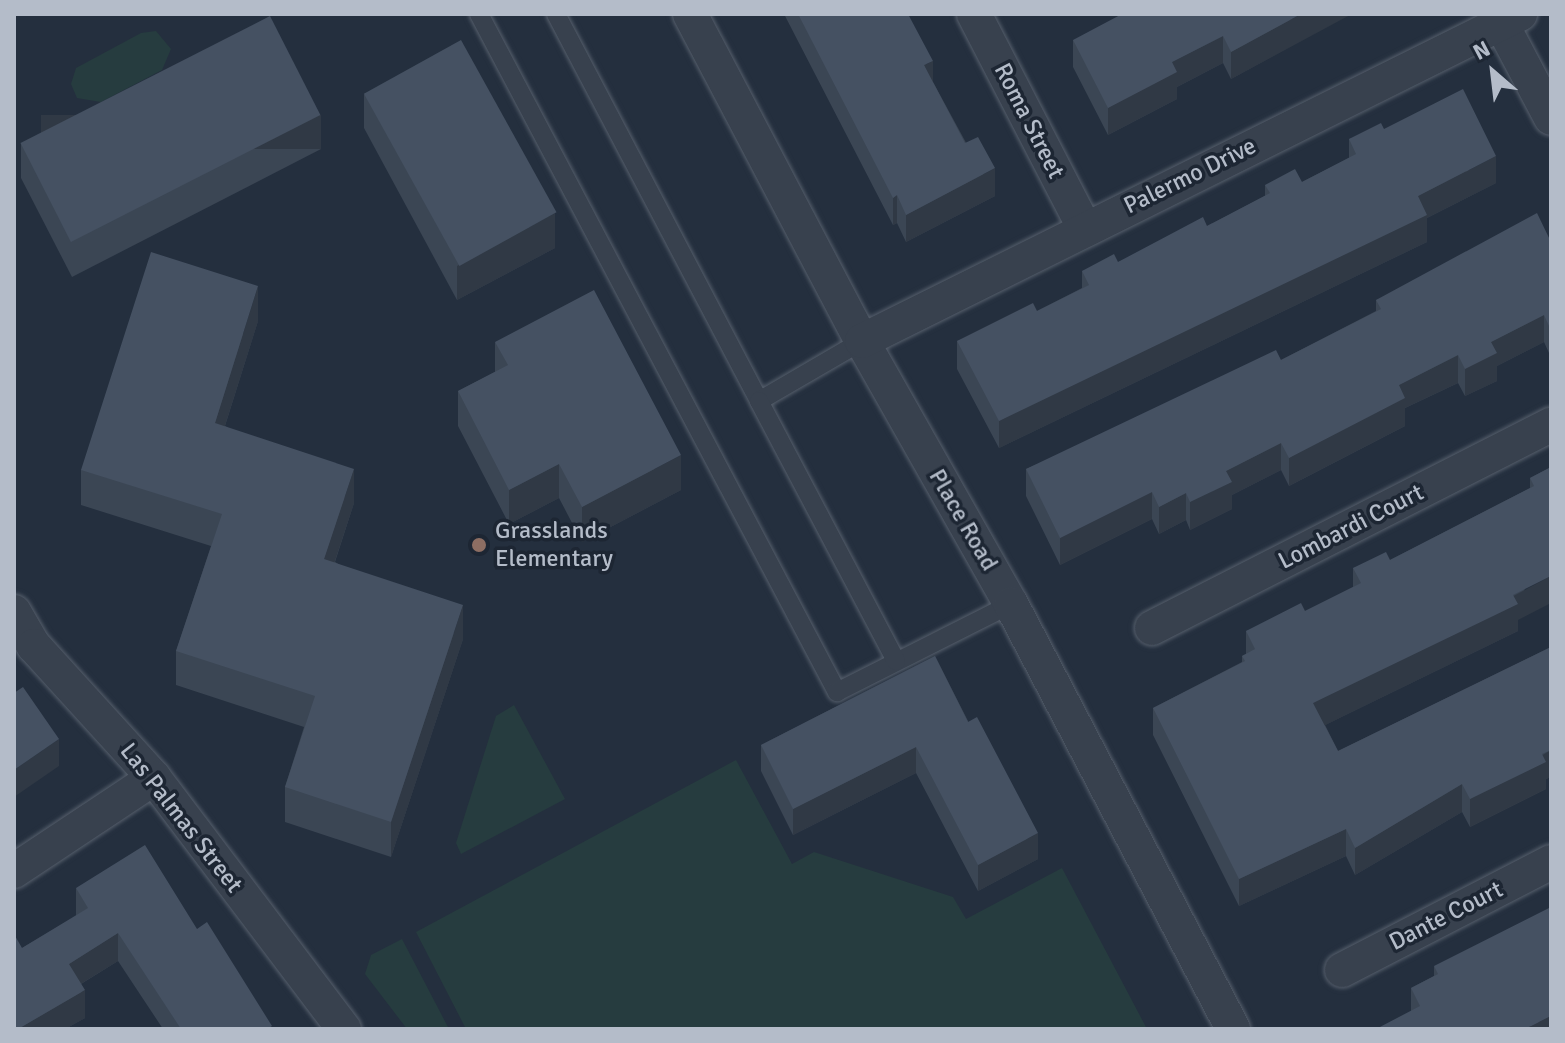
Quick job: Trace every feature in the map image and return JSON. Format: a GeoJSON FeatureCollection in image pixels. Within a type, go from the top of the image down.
{"type":"FeatureCollection","features":[{"type":"Feature","properties":{"kind":"street","name":"Place Road"},"geometry":{"type":"LineString","coordinates":[[690,14],[862,341],[1011,604],[1233,1029]]}},
{"type":"Feature","properties":{"kind":"street","name":"Roma Street"},"geometry":{"type":"LineString","coordinates":[[974,14],[1084,227]]}},
{"type":"Feature","properties":{"kind":"street","name":"Palermo Drive"},"geometry":{"type":"LineString","coordinates":[[862,341],[1084,227],[1510,19]]}},
{"type":"Feature","properties":{"kind":"street"},"geometry":{"type":"LineString","coordinates":[[1510,19],[1551,118]]}},
{"type":"Feature","properties":{"kind":"street","name":"Lombardi Court"},"geometry":{"type":"LineString","coordinates":[[1152,628],[1551,425]]}},
{"type":"Feature","properties":{"kind":"street","name":"Las Palmas Street"},"geometry":{"type":"LineString","coordinates":[[14,612],[34,646],[154,778],[344,1029]]}},
{"type":"Feature","properties":{"kind":"street"},"geometry":{"type":"LineString","coordinates":[[14,871],[154,778]]}},
{"type":"Feature","properties":{"kind":"street","name":"Dante Court"},"geometry":{"type":"LineString","coordinates":[[1342,970],[1551,862]]}},
{"type":"Feature","properties":{"kind":"lane"},"geometry":{"type":"LineString","coordinates":[[479,14],[837,692],[1011,604]]}},
{"type":"Feature","properties":{"kind":"lane"},"geometry":{"type":"LineString","coordinates":[[556,14],[896,661]]}},
{"type":"Feature","properties":{"kind":"lane"},"geometry":{"type":"LineString","coordinates":[[759,401],[862,341]]}},
{"type":"Feature","properties":{"kind":"green space"},"geometry":{"type":"Polygon","coordinates":[[[156,31],[171,49],[162,70],[101,102],[77,98],[71,84],[76,68],[141,33],[156,31]]]}},
{"type":"Feature","properties":{"kind":"green space"},"geometry":{"type":"Polygon","coordinates":[[[514,705],[565,799],[461,854],[456,843],[496,716],[514,705]]]}},
{"type":"Feature","properties":{"kind":"green space"},"geometry":{"type":"Polygon","coordinates":[[[736,760],[792,864],[814,852],[953,897],[966,919],[1062,868],[1147,1029],[466,1029],[416,932],[736,760]]]}},
{"type":"Feature","properties":{"kind":"green space"},"geometry":{"type":"Polygon","coordinates":[[[402,939],[449,1029],[407,1029],[365,974],[371,955],[402,939]]]}},
{"type":"Feature","properties":{"kind":"building"},"geometry":{"type":"Polygon","coordinates":[[[798,14],[908,14],[933,61],[924,65],[965,143],[978,137],[995,168],[906,215],[897,195],[893,198],[798,14]]]}},
{"type":"Feature","properties":{"kind":"building"},"geometry":{"type":"Polygon","coordinates":[[[1122,14],[1301,14],[1231,52],[1223,36],[1172,62],[1177,72],[1108,108],[1073,40],[1122,14]]]}},
{"type":"Feature","properties":{"kind":"building"},"geometry":{"type":"Polygon","coordinates":[[[270,16],[320,115],[71,242],[21,143],[270,16]]]}},
{"type":"Feature","properties":{"kind":"building"},"geometry":{"type":"Polygon","coordinates":[[[461,40],[557,212],[459,266],[364,94],[461,40]]]}},
{"type":"Feature","properties":{"kind":"building"},"geometry":{"type":"Polygon","coordinates":[[[1463,89],[1496,156],[1418,196],[1427,215],[999,421],[957,341],[1033,303],[1037,311],[1089,285],[1082,271],[1114,254],[1118,262],[1203,217],[1207,226],[1270,193],[1265,185],[1295,169],[1302,182],[1356,154],[1349,139],[1381,123],[1384,129],[1463,89]]]}},
{"type":"Feature","properties":{"kind":"building"},"geometry":{"type":"Polygon","coordinates":[[[1537,213],[1551,242],[1551,325],[1544,315],[1491,342],[1497,353],[1465,369],[1458,355],[1399,385],[1405,398],[1289,458],[1281,443],[1226,471],[1232,482],[1190,502],[1186,493],[1159,507],[1152,492],[1060,538],[1026,469],[1276,350],[1281,360],[1381,309],[1376,300],[1537,213]]]}},
{"type":"Feature","properties":{"kind":"building"},"geometry":{"type":"Polygon","coordinates":[[[151,252],[258,286],[215,423],[354,469],[324,559],[463,605],[391,822],[285,787],[315,696],[176,651],[222,514],[81,470],[151,252]]]}},
{"type":"Feature","properties":{"kind":"building"},"geometry":{"type":"Polygon","coordinates":[[[594,290],[681,455],[582,507],[559,464],[509,490],[458,391],[508,365],[495,342],[594,290]]]}},
{"type":"Feature","properties":{"kind":"building"},"geometry":{"type":"Polygon","coordinates":[[[1551,467],[1551,576],[1513,595],[1518,604],[1313,703],[1338,751],[1551,647],[1551,750],[1542,754],[1546,762],[1470,799],[1462,784],[1355,848],[1346,829],[1239,879],[1153,708],[1245,661],[1242,656],[1255,649],[1246,631],[1301,603],[1305,611],[1361,583],[1353,568],[1386,552],[1390,560],[1534,486],[1530,478],[1551,467]]]}},
{"type":"Feature","properties":{"kind":"building"},"geometry":{"type":"Polygon","coordinates":[[[935,656],[968,722],[977,717],[1038,833],[978,865],[916,747],[793,809],[761,745],[935,656]]]}},
{"type":"Feature","properties":{"kind":"building"},"geometry":{"type":"Polygon","coordinates":[[[23,687],[59,739],[14,770],[14,693],[23,687]]]}},
{"type":"Feature","properties":{"kind":"building"},"geometry":{"type":"Polygon","coordinates":[[[145,845],[197,929],[207,922],[272,1026],[267,1029],[181,1029],[118,933],[69,964],[85,990],[14,1029],[14,934],[22,948],[88,908],[76,888],[145,845]]]}},
{"type":"Feature","properties":{"kind":"building"},"geometry":{"type":"Polygon","coordinates":[[[1551,907],[1551,1016],[1525,1029],[1376,1029],[1420,1006],[1411,988],[1438,974],[1434,966],[1551,907]]]}},
{"type":"Feature","properties":{"kind":"place","name":"Grasslands Elementary"},"geometry":{"type":"Point","coordinates":[479,545]}}]}
